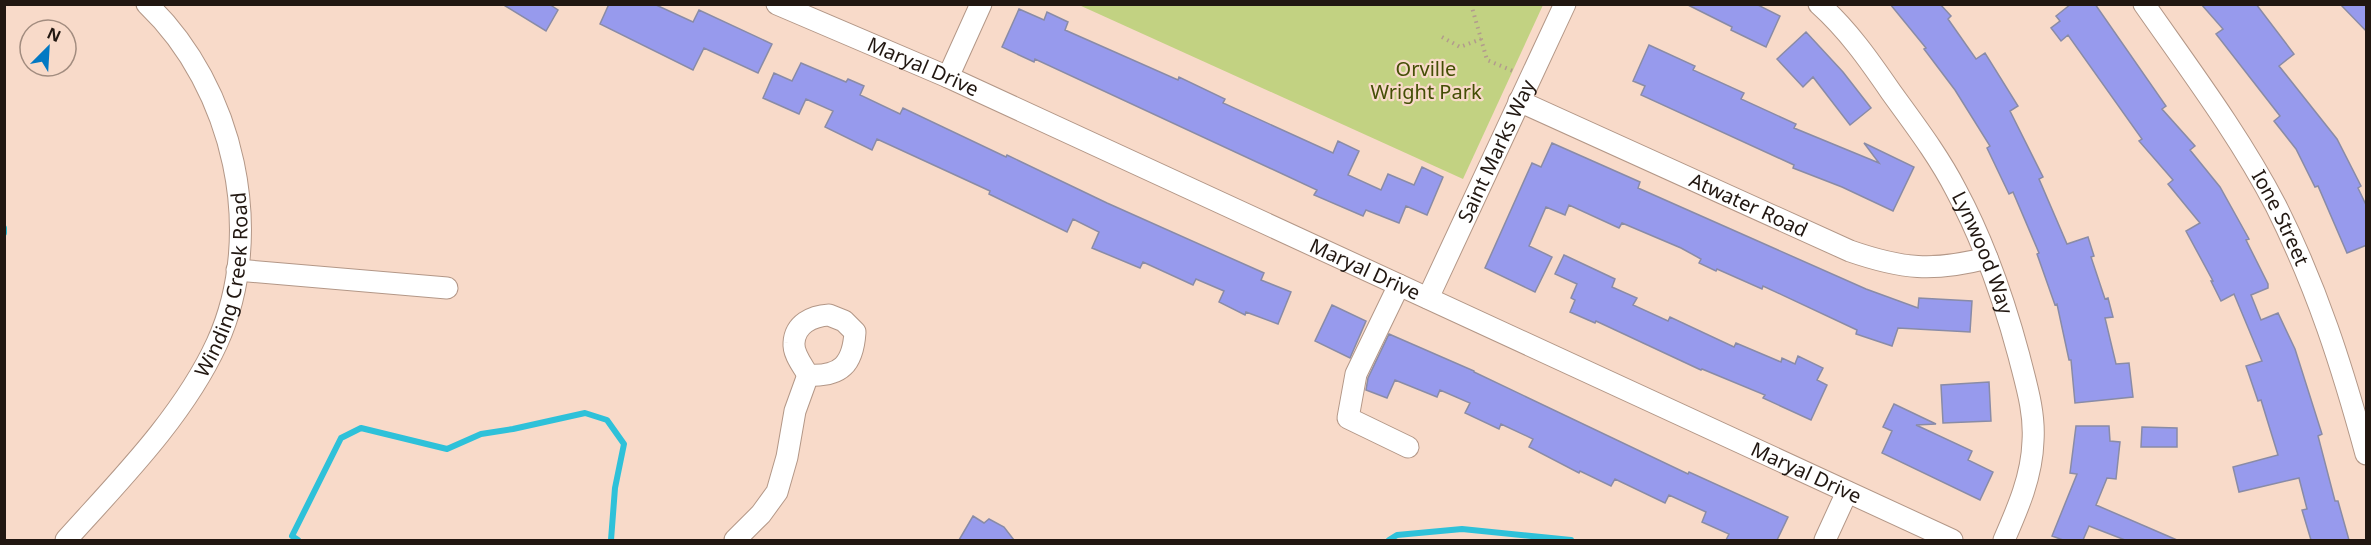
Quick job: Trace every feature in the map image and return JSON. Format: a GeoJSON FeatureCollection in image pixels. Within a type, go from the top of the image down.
{"type":"FeatureCollection","features":[{"type":"Feature","properties":{"kind":"street","name":"Winding Creek Road"},"geometry":{"type":"LineString","coordinates":[[66,540],[135,464],[201,374],[217,343],[229,310],[237,270],[240,242],[238,192],[224,127],[212,93],[194,59],[161,17],[147,4]]}},
{"type":"Feature","properties":{"kind":"street","name":"Maryal Drive"},"geometry":{"type":"LineString","coordinates":[[777,4],[948,76],[1952,540]]}},
{"type":"Feature","properties":{"kind":"street"},"geometry":{"type":"LineString","coordinates":[[948,76],[981,4]]}},
{"type":"Feature","properties":{"kind":"street","name":"Saint Marks Way"},"geometry":{"type":"LineString","coordinates":[[1428,298],[1565,4]]}},
{"type":"Feature","properties":{"kind":"street","name":"Lynwood Way"},"geometry":{"type":"LineString","coordinates":[[1819,4],[1835,18],[1858,45],[1929,144],[1957,190],[1987,258],[2012,329],[2032,410],[2033,440],[2030,471],[2021,501],[2004,540]]}},
{"type":"Feature","properties":{"kind":"street","name":"Ione Street"},"geometry":{"type":"LineString","coordinates":[[2144,4],[2223,118],[2275,205],[2305,267],[2330,330],[2363,431],[2367,454]]}},
{"type":"Feature","properties":{"kind":"street","name":"Atwater Road"},"geometry":{"type":"LineString","coordinates":[[1519,101],[1850,251],[1882,262],[1930,268],[1987,258]]}},
{"type":"Feature","properties":{"kind":"street"},"geometry":{"type":"LineString","coordinates":[[237,270],[447,288]]}},
{"type":"Feature","properties":{"kind":"street"},"geometry":{"type":"LineString","coordinates":[[1399,285],[1356,374],[1348,418],[1408,447]]}},
{"type":"Feature","properties":{"kind":"street"},"geometry":{"type":"LineString","coordinates":[[735,540],[777,492],[787,457],[795,411],[808,375]]}},
{"type":"Feature","properties":{"kind":"street"},"geometry":{"type":"LineString","coordinates":[[1825,540],[1847,492]]}},
{"type":"Feature","properties":{"kind":"path"},"geometry":{"type":"LineString","coordinates":[[1471,4],[1487,60],[1530,78]]}},
{"type":"Feature","properties":{"kind":"path"},"geometry":{"type":"LineString","coordinates":[[1442,37],[1460,47],[1481,39]]}},
{"type":"Feature","properties":{"kind":"green space","name":"Orville Wright Park"},"geometry":{"type":"Polygon","coordinates":[[[1079,5],[1543,5],[1463,179],[1079,5]]]}},
{"type":"Feature","properties":{"kind":"building"},"geometry":{"type":"Polygon","coordinates":[[[502,4],[549,4],[558,10],[546,31],[502,4]]]}},
{"type":"Feature","properties":{"kind":"building"},"geometry":{"type":"Polygon","coordinates":[[[609,4],[654,4],[693,22],[699,10],[772,44],[758,73],[704,48],[693,70],[600,24],[609,4]]]}},
{"type":"Feature","properties":{"kind":"building"},"geometry":{"type":"Polygon","coordinates":[[[1686,4],[1756,4],[1780,16],[1766,47],[1686,4]]]}},
{"type":"Feature","properties":{"kind":"building"},"geometry":{"type":"Polygon","coordinates":[[[1890,4],[1940,4],[1951,16],[1948,19],[1976,59],[1985,53],[2018,106],[2010,111],[2043,177],[2039,179],[2067,244],[2088,237],[2094,256],[2091,257],[2105,299],[2108,298],[2113,317],[2105,318],[2116,364],[2129,363],[2133,397],[2075,403],[2071,360],[2069,360],[2057,304],[2055,305],[2037,254],[2039,253],[2013,192],[2009,194],[1987,148],[1990,146],[1955,90],[1924,49],[1926,48],[1890,4]]]}},
{"type":"Feature","properties":{"kind":"building"},"geometry":{"type":"Polygon","coordinates":[[[2071,4],[2095,4],[2166,106],[2162,109],[2195,146],[2190,150],[2220,187],[2249,239],[2246,240],[2268,284],[2268,288],[2251,295],[2261,320],[2278,313],[2295,349],[2322,434],[2318,436],[2335,501],[2338,501],[2349,540],[2311,540],[2302,510],[2307,509],[2299,478],[2239,492],[2233,467],[2278,455],[2261,400],[2258,401],[2246,366],[2262,361],[2234,294],[2221,301],[2186,231],[2200,223],[2168,184],[2173,180],[2139,141],[2142,139],[2068,35],[2061,41],[2051,28],[2060,21],[2056,16],[2071,4]]]}},
{"type":"Feature","properties":{"kind":"building"},"geometry":{"type":"Polygon","coordinates":[[[2201,4],[2256,4],[2294,54],[2279,66],[2337,139],[2361,186],[2358,188],[2367,207],[2367,245],[2347,253],[2318,186],[2315,187],[2296,149],[2274,121],[2280,116],[2216,34],[2223,29],[2201,4]]]}},
{"type":"Feature","properties":{"kind":"building"},"geometry":{"type":"Polygon","coordinates":[[[2340,4],[2367,4],[2367,32],[2340,4]]]}},
{"type":"Feature","properties":{"kind":"building"},"geometry":{"type":"Polygon","coordinates":[[[1019,9],[1044,20],[1047,12],[1068,22],[1065,30],[1178,80],[1179,77],[1225,99],[1223,103],[1333,153],[1338,141],[1359,151],[1348,175],[1381,190],[1388,174],[1414,185],[1422,167],[1443,177],[1427,215],[1406,206],[1399,223],[1366,210],[1363,216],[1314,195],[1317,190],[1035,59],[1034,62],[1002,47],[1019,9]]]}},
{"type":"Feature","properties":{"kind":"building"},"geometry":{"type":"Polygon","coordinates":[[[1806,32],[1843,72],[1871,108],[1850,125],[1813,77],[1803,87],[1777,59],[1806,32]]]}},
{"type":"Feature","properties":{"kind":"building"},"geometry":{"type":"Polygon","coordinates":[[[1649,45],[1695,66],[1693,70],[1744,93],[1741,99],[1796,124],[1794,128],[1879,163],[1864,143],[1914,167],[1893,211],[1842,187],[1793,168],[1794,165],[1641,95],[1645,86],[1633,81],[1649,45]]]}},
{"type":"Feature","properties":{"kind":"building"},"geometry":{"type":"Polygon","coordinates":[[[801,63],[846,82],[848,79],[864,86],[860,95],[900,114],[903,108],[1264,273],[1261,280],[1291,292],[1278,324],[1246,312],[1245,315],[1219,302],[1224,291],[1196,279],[1193,285],[1143,262],[1140,268],[1092,248],[1099,232],[1073,219],[1067,232],[989,194],[990,191],[877,139],[872,150],[825,127],[833,111],[806,99],[799,114],[763,98],[774,73],[792,81],[801,63]]]}},
{"type":"Feature","properties":{"kind":"building"},"geometry":{"type":"Polygon","coordinates":[[[1552,143],[1640,182],[1638,188],[1866,289],[1918,308],[1919,298],[1972,301],[1970,332],[1898,328],[1892,346],[1856,334],[1857,330],[1763,286],[1762,289],[1717,269],[1716,271],[1699,263],[1701,259],[1681,248],[1622,223],[1619,228],[1569,205],[1565,215],[1546,207],[1529,246],[1552,257],[1535,292],[1485,268],[1532,163],[1541,167],[1552,143]]]}},
{"type":"Feature","properties":{"kind":"building"},"geometry":{"type":"Polygon","coordinates":[[[1564,255],[1615,279],[1612,287],[1637,298],[1633,305],[1668,321],[1670,317],[1734,347],[1736,343],[1781,362],[1782,358],[1795,364],[1798,356],[1823,368],[1817,380],[1827,385],[1811,420],[1763,398],[1765,395],[1701,370],[1596,321],[1595,323],[1570,312],[1575,300],[1571,298],[1577,284],[1555,274],[1564,255]]]}},
{"type":"Feature","properties":{"kind":"building"},"geometry":{"type":"Polygon","coordinates":[[[1332,305],[1366,321],[1350,358],[1315,341],[1332,305]]]}},
{"type":"Feature","properties":{"kind":"building"},"geometry":{"type":"Polygon","coordinates":[[[1389,334],[1474,371],[1688,474],[1689,472],[1788,517],[1777,540],[1726,540],[1729,534],[1702,522],[1706,512],[1669,495],[1665,503],[1615,479],[1611,486],[1580,471],[1579,473],[1529,447],[1533,439],[1501,424],[1499,429],[1465,413],[1470,403],[1440,390],[1437,397],[1395,380],[1387,398],[1366,390],[1368,378],[1389,334]]]}},
{"type":"Feature","properties":{"kind":"building"},"geometry":{"type":"Polygon","coordinates":[[[1989,382],[1991,421],[1943,423],[1941,385],[1989,382]]]}},
{"type":"Feature","properties":{"kind":"building"},"geometry":{"type":"Polygon","coordinates":[[[1894,404],[1936,424],[1916,425],[1972,451],[1968,460],[1993,472],[1980,500],[1882,453],[1892,431],[1883,427],[1894,404]]]}},
{"type":"Feature","properties":{"kind":"building"},"geometry":{"type":"Polygon","coordinates":[[[2076,426],[2109,426],[2110,441],[2120,442],[2116,479],[2107,478],[2096,505],[2177,540],[2125,540],[2089,526],[2083,540],[2063,540],[2052,536],[2077,474],[2070,473],[2076,426]]]}},
{"type":"Feature","properties":{"kind":"building"},"geometry":{"type":"Polygon","coordinates":[[[2142,427],[2177,428],[2177,447],[2141,447],[2142,427]]]}},
{"type":"Feature","properties":{"kind":"building"},"geometry":{"type":"Polygon","coordinates":[[[973,516],[984,523],[989,519],[1004,527],[1014,540],[959,540],[973,516]]]}},
{"type":"Feature","properties":{"kind":"waterway"},"geometry":{"type":"LineString","coordinates":[[4,228],[4,233]]}},
{"type":"Feature","properties":{"kind":"waterway"},"geometry":{"type":"LineString","coordinates":[[298,540],[292,536],[341,438],[361,428],[447,449],[481,434],[585,413],[607,420],[624,444],[615,488],[611,540]]}},
{"type":"Feature","properties":{"kind":"waterway"},"geometry":{"type":"LineString","coordinates":[[1389,540],[1397,535],[1462,529],[1571,540]]}}]}
